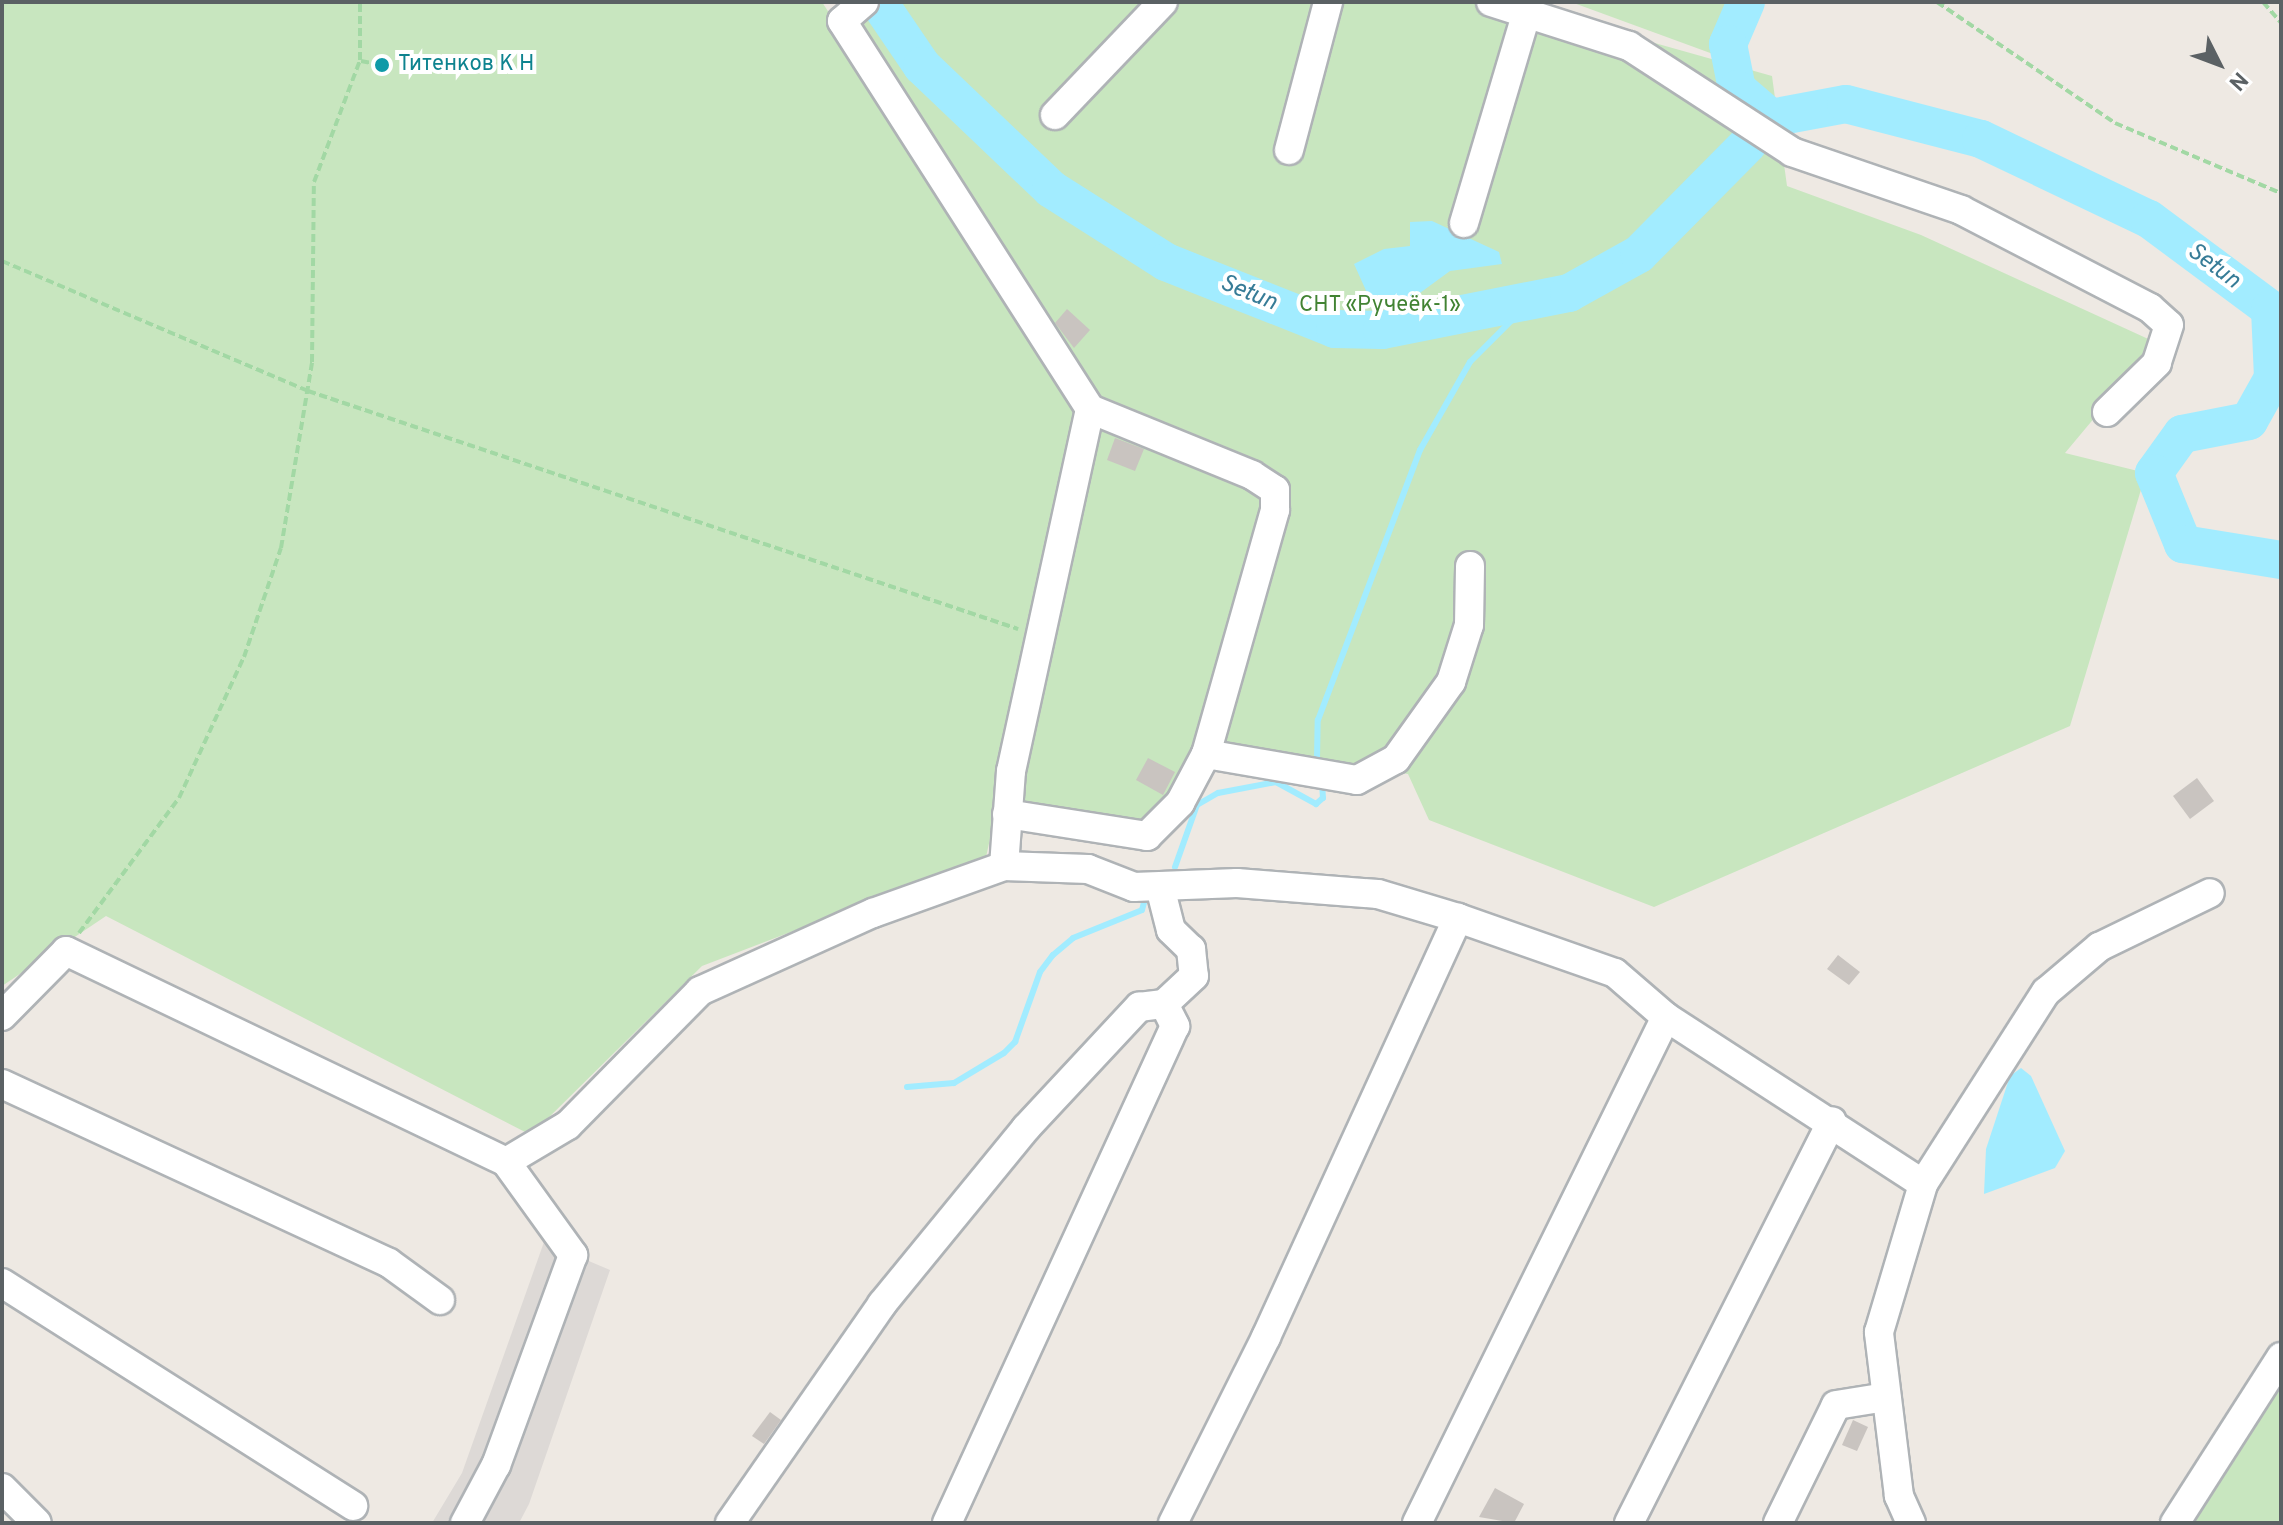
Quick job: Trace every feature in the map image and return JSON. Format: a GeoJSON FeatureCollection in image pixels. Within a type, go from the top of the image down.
{"type":"FeatureCollection","features":[{"type":"Feature","properties":{"kind":"street"},"geometry":{"type":"LineString","coordinates":[[864,2],[842,21],[1090,409],[1252,475],[1275,490],[1275,510],[1206,754],[1180,803],[1147,836],[1007,814]]}},
{"type":"Feature","properties":{"kind":"street"},"geometry":{"type":"LineString","coordinates":[[1055,115],[1163,2]]}},
{"type":"Feature","properties":{"kind":"street"},"geometry":{"type":"LineString","coordinates":[[1289,150],[1328,2]]}},
{"type":"Feature","properties":{"kind":"street"},"geometry":{"type":"LineString","coordinates":[[1491,2],[1629,46],[1792,152],[1961,210],[2150,308],[2169,325],[2157,363],[2107,412]]}},
{"type":"Feature","properties":{"kind":"street"},"geometry":{"type":"LineString","coordinates":[[1464,223],[1527,12]]}},
{"type":"Feature","properties":{"kind":"street"},"geometry":{"type":"LineString","coordinates":[[1004,866],[1007,814],[1090,409]]}},
{"type":"Feature","properties":{"kind":"street"},"geometry":{"type":"LineString","coordinates":[[1206,754],[1357,780],[1396,759],[1451,682],[1469,625],[1470,566]]}},
{"type":"Feature","properties":{"kind":"street"},"geometry":{"type":"LineString","coordinates":[[506,1162],[568,1125],[700,991],[873,913],[1004,866],[1088,869],[1134,887],[1237,883],[1378,894],[1458,918],[1615,973],[1666,1017],[1832,1121],[1923,1184]]}},
{"type":"Feature","properties":{"kind":"street"},"geometry":{"type":"LineString","coordinates":[[730,1523],[882,1304],[1026,1128],[1139,1007],[1164,1004],[1194,976],[1191,949],[1171,930],[1160,887]]}},
{"type":"Feature","properties":{"kind":"street"},"geometry":{"type":"LineString","coordinates":[[1911,1523],[1899,1496],[1879,1332],[1923,1184],[2046,992],[2099,947],[2210,893]]}},
{"type":"Feature","properties":{"kind":"street"},"geometry":{"type":"LineString","coordinates":[[1173,1523],[1266,1337],[1458,918]]}},
{"type":"Feature","properties":{"kind":"street"},"geometry":{"type":"LineString","coordinates":[[2,1016],[66,951],[506,1162],[573,1255],[496,1465],[465,1523]]}},
{"type":"Feature","properties":{"kind":"street"},"geometry":{"type":"LineString","coordinates":[[947,1523],[1175,1026],[1164,1004]]}},
{"type":"Feature","properties":{"kind":"street"},"geometry":{"type":"LineString","coordinates":[[1417,1523],[1666,1017]]}},
{"type":"Feature","properties":{"kind":"street"},"geometry":{"type":"LineString","coordinates":[[2,1084],[389,1263],[440,1300]]}},
{"type":"Feature","properties":{"kind":"street"},"geometry":{"type":"LineString","coordinates":[[1629,1523],[1832,1121]]}},
{"type":"Feature","properties":{"kind":"street"},"geometry":{"type":"LineString","coordinates":[[2,1283],[353,1506]]}},
{"type":"Feature","properties":{"kind":"street"},"geometry":{"type":"LineString","coordinates":[[2175,1523],[2281,1358]]}},
{"type":"Feature","properties":{"kind":"street"},"geometry":{"type":"LineString","coordinates":[[1778,1523],[1836,1405],[1886,1397]]}},
{"type":"Feature","properties":{"kind":"street"},"geometry":{"type":"LineString","coordinates":[[2,1488],[37,1523]]}},
{"type":"Feature","properties":{"kind":"path"},"geometry":{"type":"LineString","coordinates":[[66,951],[179,798],[244,657],[281,548],[308,391],[314,182],[360,60],[360,2]]}},
{"type":"Feature","properties":{"kind":"path"},"geometry":{"type":"LineString","coordinates":[[1937,2],[2115,123],[2281,193]]}},
{"type":"Feature","properties":{"kind":"path"},"geometry":{"type":"LineString","coordinates":[[2263,2],[2281,23]]}},
{"type":"Feature","properties":{"kind":"path"},"geometry":{"type":"LineString","coordinates":[[360,60],[382,65]]}},
{"type":"Feature","properties":{"kind":"path"},"geometry":{"type":"LineString","coordinates":[[2,261],[308,391],[1035,634]]}},
{"type":"Feature","properties":{"kind":"shaded area"},"geometry":{"type":"Polygon","coordinates":[[[544,1242],[610,1270],[529,1504],[519,1523],[432,1523],[462,1473],[544,1242]]]}},
{"type":"Feature","properties":{"kind":"green space"},"geometry":{"type":"Polygon","coordinates":[[[2,2],[822,2],[1085,408],[986,857],[702,966],[531,1135],[106,916],[2,986],[2,2]]]}},
{"type":"Feature","properties":{"kind":"green space","name":"СНТ «Ручеёк-1»"},"geometry":{"type":"Polygon","coordinates":[[[838,2],[1509,2],[1772,76],[1787,186],[1921,235],[2157,343],[2065,453],[2146,473],[2070,726],[1654,907],[1429,820],[1408,774],[1196,742],[1169,803],[1138,824],[1010,808],[1096,410],[838,2]]]}},
{"type":"Feature","properties":{"kind":"green space"},"geometry":{"type":"Polygon","coordinates":[[[1571,2],[1738,2],[1743,65],[1571,2]]]}},
{"type":"Feature","properties":{"kind":"green space"},"geometry":{"type":"Polygon","coordinates":[[[2281,1378],[2281,1523],[2185,1523],[2281,1378]]]}},
{"type":"Feature","properties":{"kind":"water"},"geometry":{"type":"Polygon","coordinates":[[[1432,221],[1499,252],[1502,264],[1450,271],[1409,301],[1368,295],[1354,264],[1384,249],[1410,246],[1410,222],[1432,221]]]}},
{"type":"Feature","properties":{"kind":"water"},"geometry":{"type":"Polygon","coordinates":[[[2021,1068],[2031,1076],[2065,1151],[2055,1168],[1984,1194],[1986,1149],[2010,1076],[2021,1068]]]}},
{"type":"Feature","properties":{"kind":"building"},"geometry":{"type":"Polygon","coordinates":[[[1067,309],[1090,330],[1074,348],[1055,323],[1067,309]]]}},
{"type":"Feature","properties":{"kind":"building"},"geometry":{"type":"Polygon","coordinates":[[[1115,438],[1144,449],[1135,471],[1107,460],[1115,438]]]}},
{"type":"Feature","properties":{"kind":"building"},"geometry":{"type":"Polygon","coordinates":[[[1148,758],[1175,772],[1163,795],[1136,780],[1148,758]]]}},
{"type":"Feature","properties":{"kind":"building"},"geometry":{"type":"Polygon","coordinates":[[[2197,778],[2214,801],[2190,819],[2173,796],[2197,778]]]}},
{"type":"Feature","properties":{"kind":"building"},"geometry":{"type":"Polygon","coordinates":[[[1838,955],[1860,972],[1849,985],[1827,969],[1838,955]]]}},
{"type":"Feature","properties":{"kind":"building"},"geometry":{"type":"Polygon","coordinates":[[[770,1412],[781,1420],[764,1444],[752,1436],[770,1412]]]}},
{"type":"Feature","properties":{"kind":"building"},"geometry":{"type":"Polygon","coordinates":[[[1853,1420],[1868,1427],[1857,1451],[1842,1445],[1853,1420]]]}},
{"type":"Feature","properties":{"kind":"building"},"geometry":{"type":"Polygon","coordinates":[[[1495,1488],[1524,1504],[1514,1523],[1479,1517],[1495,1488]]]}},
{"type":"Feature","properties":{"kind":"waterway","name":"Setun"},"geometry":{"type":"LineString","coordinates":[[1746,2],[1728,44],[1737,89],[1771,118],[1846,104],[1981,139],[2149,219],[2270,309],[2273,378],[2249,421],[2182,434],[2154,473],[2183,544],[2281,560]]}},
{"type":"Feature","properties":{"kind":"waterway","name":"Setun"},"geometry":{"type":"LineString","coordinates":[[884,10],[922,66],[1051,189],[1166,262],[1335,329],[1382,330],[1569,293],[1639,254],[1748,144]]}},
{"type":"Feature","properties":{"kind":"waterway"},"geometry":{"type":"LineString","coordinates":[[1317,759],[1318,720],[1420,450],[1470,362],[1530,302]]}},
{"type":"Feature","properties":{"kind":"waterway"},"geometry":{"type":"LineString","coordinates":[[1175,867],[1197,805],[1218,793],[1276,782],[1316,804],[1323,798],[1322,783]]}},
{"type":"Feature","properties":{"kind":"waterway"},"geometry":{"type":"LineString","coordinates":[[907,1087],[954,1083],[1004,1053],[1015,1042],[1040,972],[1053,955],[1073,938],[1142,910],[1145,899]]}},
{"type":"Feature","properties":{"kind":"place","name":"Титенков К Н"},"geometry":{"type":"Point","coordinates":[382,65]}}]}
